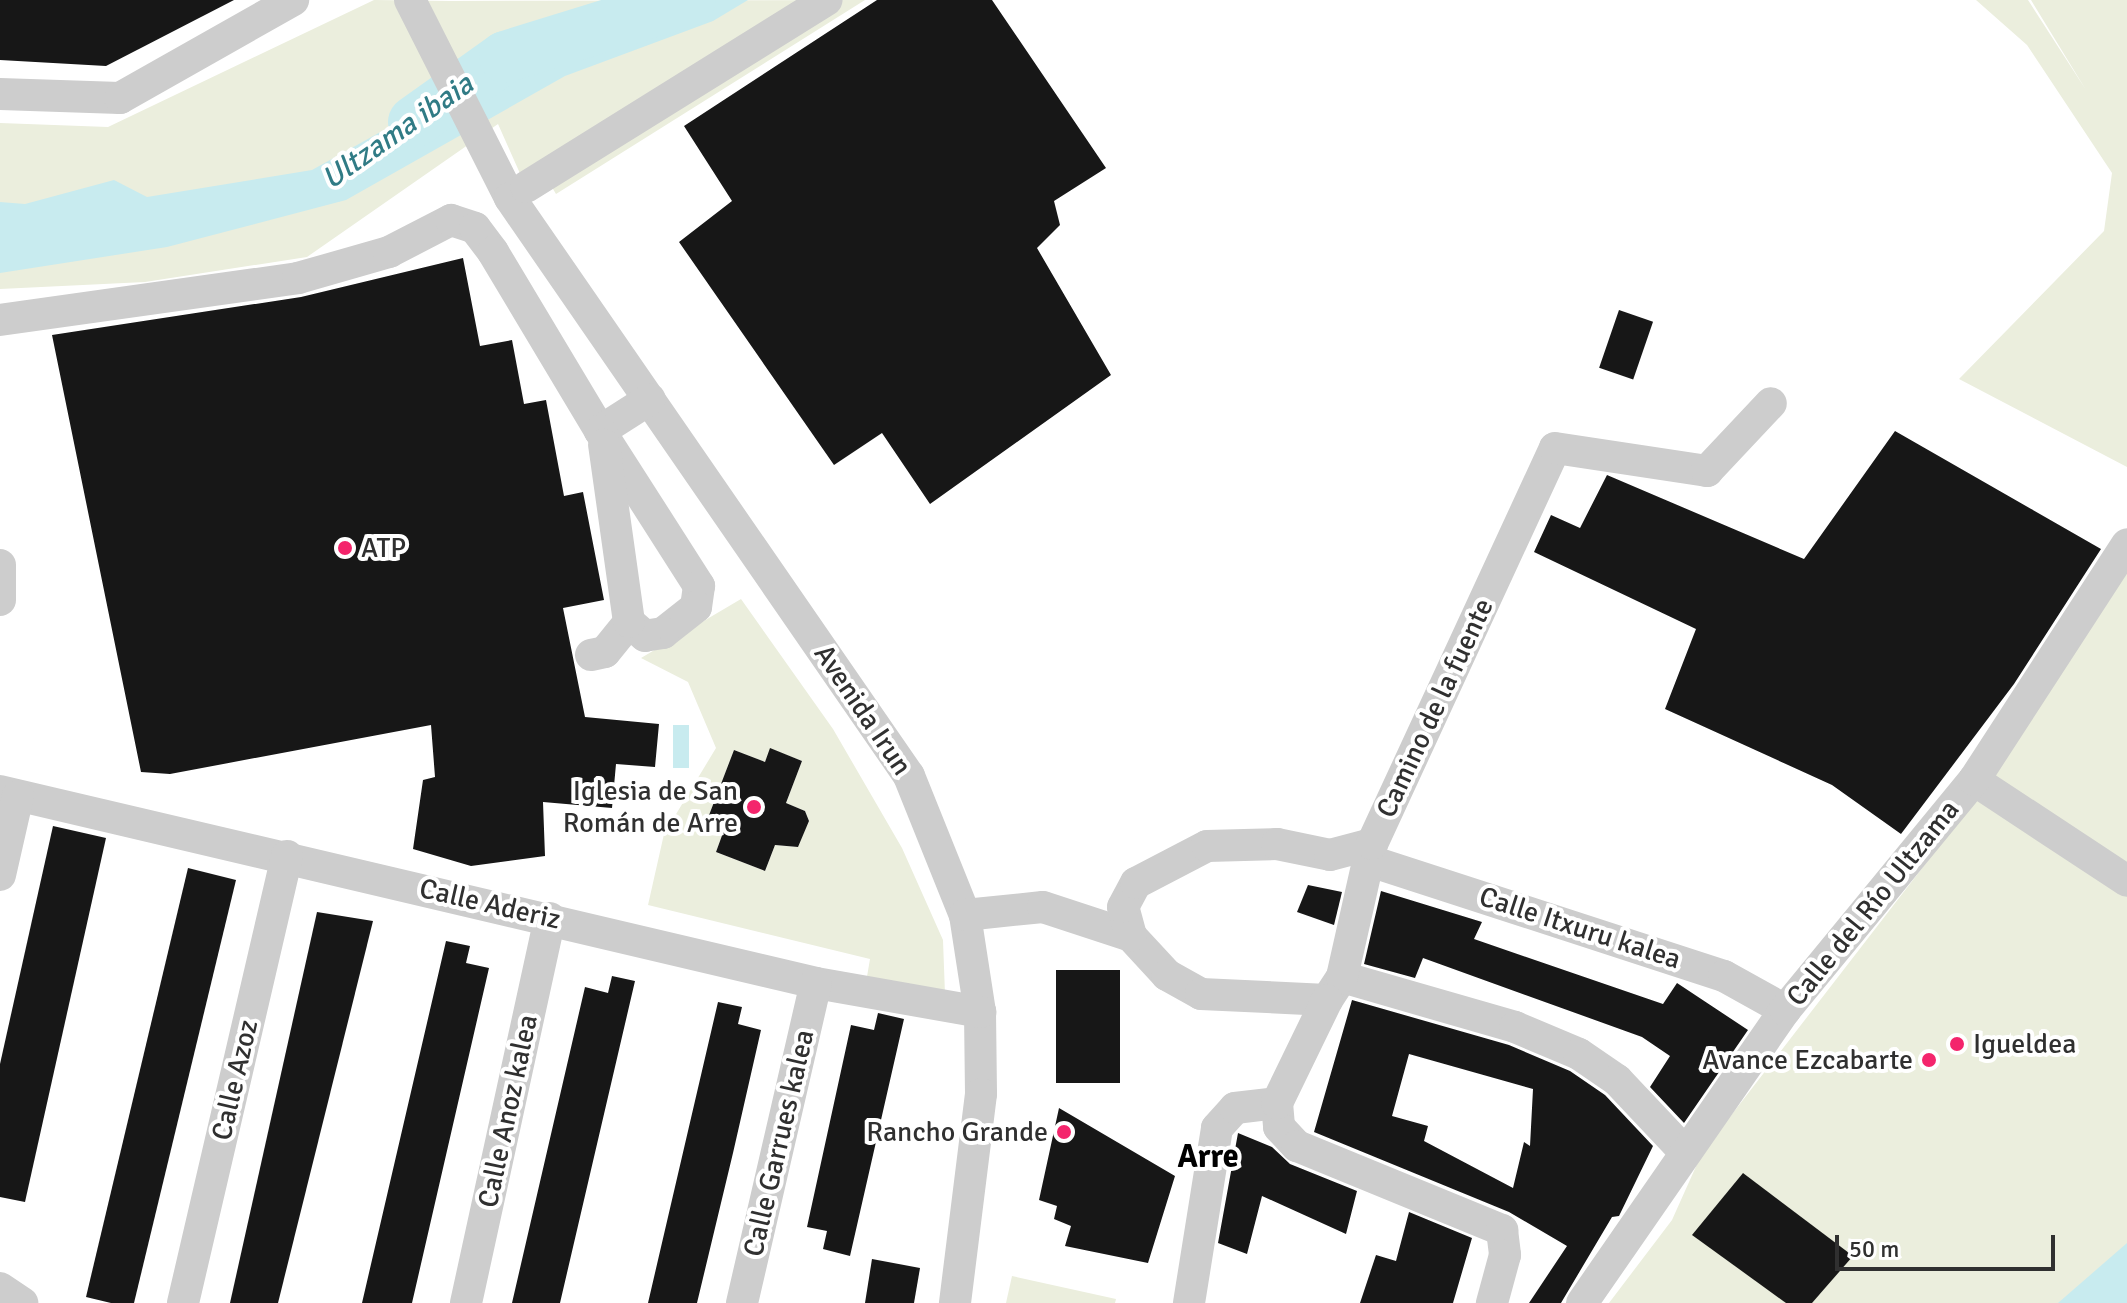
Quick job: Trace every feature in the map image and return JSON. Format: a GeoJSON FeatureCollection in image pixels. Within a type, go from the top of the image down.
{"type":"FeatureCollection","features":[{"type":"Feature","properties":{"kind":"street"},"geometry":{"type":"LineString","coordinates":[[0,94],[120,98],[293,0]]}},
{"type":"Feature","properties":{"kind":"street","name":"Avenida Irun"},"geometry":{"type":"LineString","coordinates":[[410,0],[518,193],[650,399],[909,776],[965,915],[980,1012],[981,1094],[955,1303]]}},
{"type":"Feature","properties":{"kind":"street"},"geometry":{"type":"LineString","coordinates":[[518,193],[827,0]]}},
{"type":"Feature","properties":{"kind":"street"},"geometry":{"type":"LineString","coordinates":[[0,320],[298,278],[389,252],[451,220],[475,228],[493,252],[600,431],[699,586],[696,607],[663,633],[645,636],[629,622],[600,431]]}},
{"type":"Feature","properties":{"kind":"street"},"geometry":{"type":"LineString","coordinates":[[600,431],[650,399]]}},
{"type":"Feature","properties":{"kind":"street","name":"Camino de la fuente"},"geometry":{"type":"LineString","coordinates":[[1277,1103],[1334,989],[1371,853],[1555,448],[1707,471],[1771,403]]}},
{"type":"Feature","properties":{"kind":"street","name":"Calle del Río Ultzama"},"geometry":{"type":"LineString","coordinates":[[1582,1303],[1684,1151],[1785,1010],[1974,780],[2127,544]]}},
{"type":"Feature","properties":{"kind":"street"},"geometry":{"type":"LineString","coordinates":[[0,565],[0,600]]}},
{"type":"Feature","properties":{"kind":"street"},"geometry":{"type":"LineString","coordinates":[[591,655],[605,652],[629,622]]}},
{"type":"Feature","properties":{"kind":"street","name":"Calle del Río Ultzama"},"geometry":{"type":"LineString","coordinates":[[1974,780],[2127,881]]}},
{"type":"Feature","properties":{"kind":"street"},"geometry":{"type":"LineString","coordinates":[[0,875],[9,794]]}},
{"type":"Feature","properties":{"kind":"street","name":"Calle Aderiz"},"geometry":{"type":"LineString","coordinates":[[9,794],[287,856],[816,983],[980,1012]]}},
{"type":"Feature","properties":{"kind":"street"},"geometry":{"type":"LineString","coordinates":[[1371,853],[1330,855],[1277,844],[1207,846],[1136,883],[1123,907],[1131,936],[1167,975],[1201,994],[1334,989],[1515,1027],[1579,1054],[1617,1080],[1684,1151]]}},
{"type":"Feature","properties":{"kind":"street","name":"Calle Itxuru kalea"},"geometry":{"type":"LineString","coordinates":[[1371,853],[1724,976],[1785,1010]]}},
{"type":"Feature","properties":{"kind":"street","name":"Calle Azoz"},"geometry":{"type":"LineString","coordinates":[[183,1303],[287,856]]}},
{"type":"Feature","properties":{"kind":"street"},"geometry":{"type":"LineString","coordinates":[[965,915],[1043,907],[1131,936]]}},
{"type":"Feature","properties":{"kind":"street","name":"Calle Anoz kalea"},"geometry":{"type":"LineString","coordinates":[[466,1303],[550,918]]}},
{"type":"Feature","properties":{"kind":"street","name":"Calle Garrues kalea"},"geometry":{"type":"LineString","coordinates":[[742,1303],[816,983]]}},
{"type":"Feature","properties":{"kind":"street"},"geometry":{"type":"LineString","coordinates":[[1189,1303],[1217,1128],[1235,1108],[1277,1103],[1279,1127],[1297,1146],[1502,1230],[1505,1255],[1492,1303]]}},
{"type":"Feature","properties":{"kind":"street"},"geometry":{"type":"LineString","coordinates":[[0,1288],[22,1303]]}},
{"type":"Feature","properties":{"kind":"green space"},"geometry":{"type":"Polygon","coordinates":[[[374,0],[865,0],[556,194],[544,174],[526,187],[498,124],[307,257],[145,282],[0,289],[0,123],[108,127],[374,0]]]}},
{"type":"Feature","properties":{"kind":"green space"},"geometry":{"type":"Polygon","coordinates":[[[1976,0],[2028,0],[2086,90],[2031,0],[2127,0],[2127,467],[1959,379],[2104,231],[2112,173],[2027,45],[1976,0]]]}},
{"type":"Feature","properties":{"kind":"green space","name":"Igueldea"},"geometry":{"type":"Polygon","coordinates":[[[2127,545],[2127,1303],[1609,1303],[1672,1220],[1702,1153],[1974,801],[2127,545]]]}},
{"type":"Feature","properties":{"kind":"green space"},"geometry":{"type":"Polygon","coordinates":[[[741,599],[833,729],[902,848],[943,940],[946,1021],[863,1000],[870,959],[648,905],[664,834],[716,748],[688,682],[641,658],[741,599]],[[771,749],[765,762],[734,750],[706,823],[724,830],[716,852],[765,871],[775,845],[797,847],[809,821],[805,811],[786,803],[802,761],[771,749]]]}},
{"type":"Feature","properties":{"kind":"green space"},"geometry":{"type":"Polygon","coordinates":[[[1012,1276],[1116,1299],[1115,1303],[1006,1303],[1012,1276]]]}},
{"type":"Feature","properties":{"kind":"water"},"geometry":{"type":"Polygon","coordinates":[[[618,0],[748,0],[713,21],[565,76],[346,200],[167,247],[0,273],[0,202],[25,204],[114,180],[147,197],[312,170],[618,0]]]}},
{"type":"Feature","properties":{"kind":"water"},"geometry":{"type":"Polygon","coordinates":[[[673,725],[689,725],[689,768],[673,768],[673,725]]]}},
{"type":"Feature","properties":{"kind":"water"},"geometry":{"type":"Polygon","coordinates":[[[2127,1243],[2127,1303],[2058,1303],[2127,1243]]]}},
{"type":"Feature","properties":{"kind":"building"},"geometry":{"type":"Polygon","coordinates":[[[0,0],[234,0],[106,66],[0,60],[0,0]]]}},
{"type":"Feature","properties":{"kind":"building"},"geometry":{"type":"Polygon","coordinates":[[[877,0],[992,0],[1106,168],[1054,201],[1060,225],[1037,248],[1111,375],[930,504],[882,433],[834,465],[679,242],[732,201],[684,126],[877,0]]]}},
{"type":"Feature","properties":{"kind":"building","name":"ATP"},"geometry":{"type":"Polygon","coordinates":[[[463,258],[480,346],[512,340],[524,404],[546,400],[564,496],[583,492],[604,600],[563,608],[585,717],[659,724],[655,767],[616,764],[612,808],[543,802],[545,856],[471,866],[413,849],[423,780],[435,777],[431,725],[170,774],[141,772],[52,335],[301,297],[463,258]]]}},
{"type":"Feature","properties":{"kind":"building"},"geometry":{"type":"Polygon","coordinates":[[[1619,310],[1653,322],[1633,379],[1599,368],[1619,310]]]}},
{"type":"Feature","properties":{"kind":"building"},"geometry":{"type":"Polygon","coordinates":[[[1895,431],[2101,549],[2014,684],[1901,834],[1832,785],[1665,709],[1696,629],[1534,552],[1551,515],[1580,528],[1607,475],[1804,559],[1895,431]]]}},
{"type":"Feature","properties":{"kind":"building","name":"Iglesia de San Román de Arre"},"geometry":{"type":"Polygon","coordinates":[[[770,748],[802,761],[786,803],[805,811],[809,821],[798,847],[775,845],[765,871],[716,852],[724,830],[706,823],[734,750],[765,762],[770,748]]]}},
{"type":"Feature","properties":{"kind":"building"},"geometry":{"type":"Polygon","coordinates":[[[53,826],[106,838],[25,1202],[0,1197],[0,1064],[53,826]]]}},
{"type":"Feature","properties":{"kind":"building"},"geometry":{"type":"Polygon","coordinates":[[[188,868],[236,880],[134,1303],[111,1303],[86,1297],[188,868]]]}},
{"type":"Feature","properties":{"kind":"building"},"geometry":{"type":"Polygon","coordinates":[[[1308,885],[1342,892],[1334,925],[1297,912],[1308,885]]]}},
{"type":"Feature","properties":{"kind":"building"},"geometry":{"type":"Polygon","coordinates":[[[1381,891],[1482,922],[1474,939],[1663,1004],[1677,983],[1748,1030],[1684,1123],[1650,1087],[1670,1056],[1642,1037],[1423,958],[1415,978],[1364,964],[1381,891]]]}},
{"type":"Feature","properties":{"kind":"building"},"geometry":{"type":"Polygon","coordinates":[[[317,912],[373,921],[278,1303],[230,1303],[317,912]]]}},
{"type":"Feature","properties":{"kind":"building"},"geometry":{"type":"Polygon","coordinates":[[[446,941],[470,946],[466,963],[489,968],[412,1303],[362,1303],[446,941]]]}},
{"type":"Feature","properties":{"kind":"building"},"geometry":{"type":"Polygon","coordinates":[[[1056,970],[1120,970],[1120,1083],[1056,1083],[1056,970]]]}},
{"type":"Feature","properties":{"kind":"building"},"geometry":{"type":"Polygon","coordinates":[[[612,976],[635,981],[560,1303],[512,1303],[585,987],[608,993],[612,976]]]}},
{"type":"Feature","properties":{"kind":"building"},"geometry":{"type":"Polygon","coordinates":[[[1352,1000],[1509,1045],[1570,1071],[1605,1095],[1653,1146],[1619,1216],[1612,1217],[1561,1303],[1529,1303],[1567,1246],[1509,1212],[1314,1132],[1352,1000]],[[1409,1054],[1392,1116],[1428,1126],[1424,1141],[1513,1188],[1524,1142],[1530,1146],[1533,1089],[1409,1054]]]}},
{"type":"Feature","properties":{"kind":"building"},"geometry":{"type":"Polygon","coordinates":[[[718,1002],[742,1007],[738,1024],[761,1030],[733,1153],[697,1303],[648,1303],[718,1002]]]}},
{"type":"Feature","properties":{"kind":"building"},"geometry":{"type":"Polygon","coordinates":[[[878,1013],[904,1019],[850,1256],[823,1249],[827,1231],[807,1227],[851,1025],[874,1030],[878,1013]]]}},
{"type":"Feature","properties":{"kind":"building"},"geometry":{"type":"Polygon","coordinates":[[[1059,1108],[1175,1176],[1148,1263],[1065,1246],[1071,1226],[1054,1219],[1057,1206],[1039,1200],[1059,1108]]]}},
{"type":"Feature","properties":{"kind":"building"},"geometry":{"type":"Polygon","coordinates":[[[1238,1133],[1272,1147],[1290,1164],[1357,1191],[1346,1234],[1262,1196],[1247,1254],[1218,1243],[1238,1133]]]}},
{"type":"Feature","properties":{"kind":"building"},"geometry":{"type":"Polygon","coordinates":[[[1743,1173],[1853,1256],[1812,1303],[1786,1303],[1692,1235],[1743,1173]]]}},
{"type":"Feature","properties":{"kind":"building"},"geometry":{"type":"Polygon","coordinates":[[[1409,1212],[1472,1238],[1453,1303],[1360,1303],[1376,1255],[1396,1261],[1409,1212]]]}},
{"type":"Feature","properties":{"kind":"building"},"geometry":{"type":"Polygon","coordinates":[[[872,1259],[920,1268],[914,1303],[865,1303],[872,1259]]]}},
{"type":"Feature","properties":{"kind":"waterway","name":"Ultzama ibaia"},"geometry":{"type":"LineString","coordinates":[[414,122],[505,57],[689,0]]}},
{"type":"Feature","properties":{"kind":"place","name":"ATP"},"geometry":{"type":"Point","coordinates":[345,548]}},
{"type":"Feature","properties":{"kind":"place","name":"Iglesia de San Román de Arre"},"geometry":{"type":"Point","coordinates":[754,807]}},
{"type":"Feature","properties":{"kind":"place","name":"Igueldea"},"geometry":{"type":"Point","coordinates":[1957,1044]}},
{"type":"Feature","properties":{"kind":"place","name":"Avance Ezcabarte"},"geometry":{"type":"Point","coordinates":[1929,1060]}},
{"type":"Feature","properties":{"kind":"place","name":"Rancho Grande"},"geometry":{"type":"Point","coordinates":[1064,1132]}},
{"type":"Feature","properties":{"kind":"district","name":"Arre"},"geometry":{"type":"Point","coordinates":[1208,1157]}}]}
